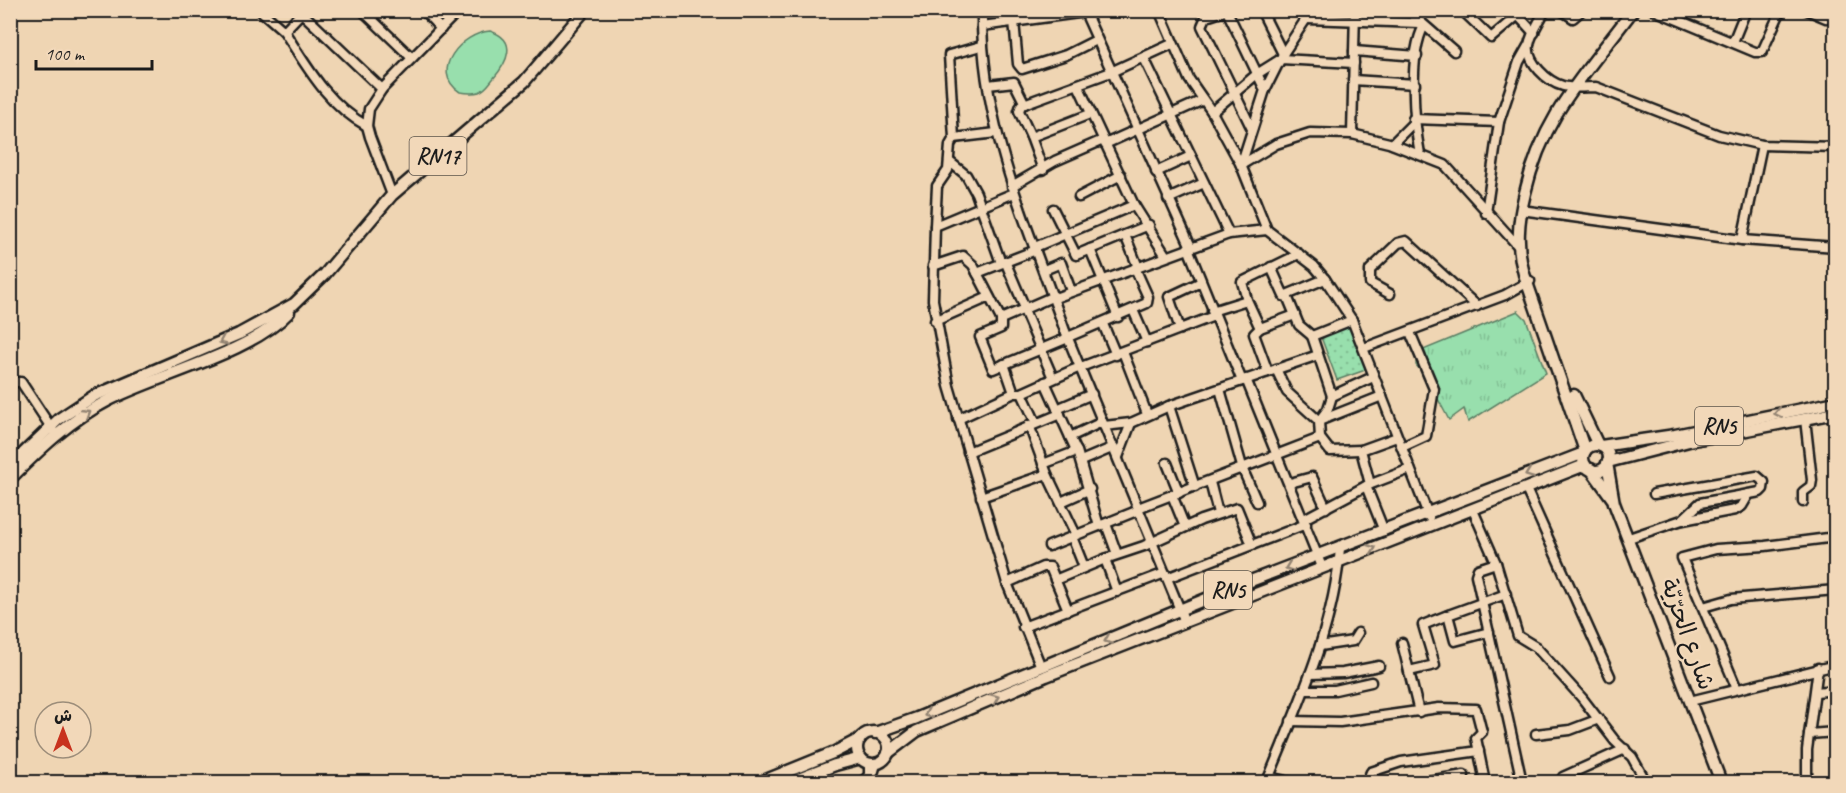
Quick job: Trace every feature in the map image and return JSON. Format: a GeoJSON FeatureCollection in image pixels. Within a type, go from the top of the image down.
{"type":"FeatureCollection","features":[{"type":"Feature","properties":{"kind":"main road","name":"RN17"},"geometry":{"type":"LineString","coordinates":[[10,465],[53,431],[107,401],[261,334],[284,318],[294,304],[326,274],[392,195],[524,82],[585,10]]}},
{"type":"Feature","properties":{"kind":"main road"},"geometry":{"type":"LineString","coordinates":[[1600,446],[1591,446],[1586,460],[1598,470],[1607,462],[1607,451],[1600,446],[1582,417],[1528,283],[1519,248],[1523,210],[1548,136],[1577,88],[1633,10]]}},
{"type":"Feature","properties":{"kind":"main road"},"geometry":{"type":"LineString","coordinates":[[1577,88],[1642,10]]}},
{"type":"Feature","properties":{"kind":"main road"},"geometry":{"type":"LineString","coordinates":[[1523,210],[1523,237],[1528,283]]}},
{"type":"Feature","properties":{"kind":"main road","name":"شارع الحرّيّة"},"geometry":{"type":"LineString","coordinates":[[1528,283],[1586,460],[1614,501]]}},
{"type":"Feature","properties":{"kind":"main road","name":"RN5"},"geometry":{"type":"LineString","coordinates":[[1600,446],[1675,435],[1836,402]]}},
{"type":"Feature","properties":{"kind":"main road","name":"RN5"},"geometry":{"type":"LineString","coordinates":[[1607,462],[1689,441],[1836,413]]}},
{"type":"Feature","properties":{"kind":"main road","name":"RN17"},"geometry":{"type":"LineString","coordinates":[[10,479],[53,431]]}},
{"type":"Feature","properties":{"kind":"main road","name":"RN5"},"geometry":{"type":"LineString","coordinates":[[761,783],[867,734],[875,733],[1180,610],[1320,561],[1339,561],[1526,489],[1586,460]]}},
{"type":"Feature","properties":{"kind":"main road","name":"RN5"},"geometry":{"type":"LineString","coordinates":[[791,783],[885,759],[888,753],[909,736],[928,726],[1185,622],[1320,561],[1340,548],[1428,514],[1586,460]]}},
{"type":"Feature","properties":{"kind":"main road","name":"شارع الحرّيّة"},"geometry":{"type":"LineString","coordinates":[[1607,462],[1614,501],[1721,783]]}},
{"type":"Feature","properties":{"kind":"main road"},"geometry":{"type":"LineString","coordinates":[[875,733],[887,740],[888,753]]}},
{"type":"Feature","properties":{"kind":"main road"},"geometry":{"type":"LineString","coordinates":[[860,739],[857,748],[868,762]]}},
{"type":"Feature","properties":{"kind":"street"},"geometry":{"type":"LineString","coordinates":[[260,10],[284,31],[327,94],[352,118],[367,126]]}},
{"type":"Feature","properties":{"kind":"street"},"geometry":{"type":"LineString","coordinates":[[362,10],[412,58]]}},
{"type":"Feature","properties":{"kind":"street"},"geometry":{"type":"LineString","coordinates":[[423,10],[441,29]]}},
{"type":"Feature","properties":{"kind":"street"},"geometry":{"type":"LineString","coordinates":[[392,195],[367,126],[369,109],[382,89],[459,10]]}},
{"type":"Feature","properties":{"kind":"street"},"geometry":{"type":"LineString","coordinates":[[982,10],[981,46],[996,133],[1013,189],[1055,297],[1068,338],[1185,622]]}},
{"type":"Feature","properties":{"kind":"street"},"geometry":{"type":"LineString","coordinates":[[1014,10],[1018,64],[1022,69],[1066,55],[1096,40]]}},
{"type":"Feature","properties":{"kind":"street"},"geometry":{"type":"LineString","coordinates":[[982,26],[1014,24],[1051,14],[1101,10]]}},
{"type":"Feature","properties":{"kind":"street"},"geometry":{"type":"LineString","coordinates":[[1159,10],[1172,44],[1192,84],[1212,112],[1241,165],[1267,230],[1299,254],[1325,279],[1352,320],[1433,525]]}},
{"type":"Feature","properties":{"kind":"street"},"geometry":{"type":"LineString","coordinates":[[1261,10],[1282,57]]}},
{"type":"Feature","properties":{"kind":"street"},"geometry":{"type":"LineString","coordinates":[[1241,165],[1265,90],[1282,57],[1312,10]]}},
{"type":"Feature","properties":{"kind":"street"},"geometry":{"type":"LineString","coordinates":[[1352,134],[1355,10]]}},
{"type":"Feature","properties":{"kind":"street"},"geometry":{"type":"LineString","coordinates":[[1407,10],[1454,51]]}},
{"type":"Feature","properties":{"kind":"street"},"geometry":{"type":"LineString","coordinates":[[1462,10],[1491,38],[1515,13],[1534,33]]}},
{"type":"Feature","properties":{"kind":"street"},"geometry":{"type":"LineString","coordinates":[[1486,213],[1499,122],[1519,62],[1545,10]]}},
{"type":"Feature","properties":{"kind":"street"},"geometry":{"type":"LineString","coordinates":[[1561,10],[1573,18],[1582,10]]}},
{"type":"Feature","properties":{"kind":"street"},"geometry":{"type":"LineString","coordinates":[[1654,10],[1755,52],[1762,52],[1781,10]]}},
{"type":"Feature","properties":{"kind":"street"},"geometry":{"type":"LineString","coordinates":[[1733,42],[1746,10]]}},
{"type":"Feature","properties":{"kind":"street"},"geometry":{"type":"LineString","coordinates":[[1807,10],[1826,18]]}},
{"type":"Feature","properties":{"kind":"street"},"geometry":{"type":"LineString","coordinates":[[1252,129],[1202,26],[1203,20],[1210,13],[1227,11],[1265,90]]}},
{"type":"Feature","properties":{"kind":"street"},"geometry":{"type":"LineString","coordinates":[[284,31],[303,12],[382,89]]}},
{"type":"Feature","properties":{"kind":"street"},"geometry":{"type":"LineString","coordinates":[[1084,12],[1190,247],[1213,313],[1276,457],[1290,483],[1320,561]]}},
{"type":"Feature","properties":{"kind":"street"},"geometry":{"type":"LineString","coordinates":[[1307,19],[1421,24]]}},
{"type":"Feature","properties":{"kind":"street"},"geometry":{"type":"LineString","coordinates":[[1420,154],[1413,120],[1421,24]]}},
{"type":"Feature","properties":{"kind":"street"},"geometry":{"type":"LineString","coordinates":[[1043,170],[1019,107],[1078,86],[1172,44]]}},
{"type":"Feature","properties":{"kind":"street"},"geometry":{"type":"LineString","coordinates":[[981,46],[949,54],[954,138],[950,146],[950,162],[937,186],[933,266],[935,321],[958,419],[1007,583],[1041,667]]}},
{"type":"Feature","properties":{"kind":"street"},"geometry":{"type":"LineString","coordinates":[[1528,46],[1532,59],[1546,76],[1557,84],[1577,88],[1596,87],[1719,135],[1762,144],[1836,147]]}},
{"type":"Feature","properties":{"kind":"street"},"geometry":{"type":"LineString","coordinates":[[1354,51],[1417,56]]}},
{"type":"Feature","properties":{"kind":"street"},"geometry":{"type":"LineString","coordinates":[[1212,112],[1257,74],[1282,57],[1354,63]]}},
{"type":"Feature","properties":{"kind":"street"},"geometry":{"type":"LineString","coordinates":[[1144,58],[1228,234]]}},
{"type":"Feature","properties":{"kind":"street"},"geometry":{"type":"LineString","coordinates":[[1353,80],[1415,84]]}},
{"type":"Feature","properties":{"kind":"street"},"geometry":{"type":"LineString","coordinates":[[988,85],[1014,82],[1025,104]]}},
{"type":"Feature","properties":{"kind":"street"},"geometry":{"type":"LineString","coordinates":[[1078,86],[1134,205],[1149,225],[1166,256]]}},
{"type":"Feature","properties":{"kind":"street"},"geometry":{"type":"LineString","coordinates":[[935,226],[1013,189],[1055,161],[1137,130],[1203,100]]}},
{"type":"Feature","properties":{"kind":"street"},"geometry":{"type":"LineString","coordinates":[[1030,137],[1090,114]]}},
{"type":"Feature","properties":{"kind":"street"},"geometry":{"type":"LineString","coordinates":[[1413,120],[1499,122]]}},
{"type":"Feature","properties":{"kind":"street"},"geometry":{"type":"LineString","coordinates":[[1392,144],[1413,120]]}},
{"type":"Feature","properties":{"kind":"street"},"geometry":{"type":"LineString","coordinates":[[954,138],[996,133]]}},
{"type":"Feature","properties":{"kind":"street"},"geometry":{"type":"LineString","coordinates":[[1241,165],[1276,144],[1310,133],[1352,134],[1392,144],[1445,165],[1519,248]]}},
{"type":"Feature","properties":{"kind":"street"},"geometry":{"type":"LineString","coordinates":[[1742,240],[1762,144]]}},
{"type":"Feature","properties":{"kind":"street"},"geometry":{"type":"LineString","coordinates":[[1156,172],[1191,156]]}},
{"type":"Feature","properties":{"kind":"street"},"geometry":{"type":"LineString","coordinates":[[950,162],[966,175],[1024,308],[1041,349],[1059,412],[1081,461],[1103,525],[1117,555]]}},
{"type":"Feature","properties":{"kind":"street"},"geometry":{"type":"LineString","coordinates":[[1079,196],[1121,176]]}},
{"type":"Feature","properties":{"kind":"street"},"geometry":{"type":"LineString","coordinates":[[1168,199],[1204,183]]}},
{"type":"Feature","properties":{"kind":"street"},"geometry":{"type":"LineString","coordinates":[[977,273],[1134,205]]}},
{"type":"Feature","properties":{"kind":"street"},"geometry":{"type":"LineString","coordinates":[[1053,209],[1076,255],[1149,225]]}},
{"type":"Feature","properties":{"kind":"street"},"geometry":{"type":"LineString","coordinates":[[1523,210],[1742,240],[1836,247]]}},
{"type":"Feature","properties":{"kind":"street"},"geometry":{"type":"LineString","coordinates":[[1001,319],[1024,308],[1228,234],[1267,230]]}},
{"type":"Feature","properties":{"kind":"street"},"geometry":{"type":"LineString","coordinates":[[933,266],[963,256],[977,273],[1001,319],[1000,328],[980,337],[993,369],[1118,317],[1149,300],[1125,235]]}},
{"type":"Feature","properties":{"kind":"street"},"geometry":{"type":"LineString","coordinates":[[1390,294],[1370,283],[1370,270],[1398,243],[1406,241],[1477,306]]}},
{"type":"Feature","properties":{"kind":"street"},"geometry":{"type":"LineString","coordinates":[[1090,249],[1118,317]]}},
{"type":"Feature","properties":{"kind":"street"},"geometry":{"type":"LineString","coordinates":[[1260,328],[1247,300],[1242,282],[1299,254]]}},
{"type":"Feature","properties":{"kind":"street"},"geometry":{"type":"LineString","coordinates":[[1044,270],[1061,263],[1071,291]]}},
{"type":"Feature","properties":{"kind":"street"},"geometry":{"type":"LineString","coordinates":[[1271,267],[1301,327],[1312,336],[1332,396],[1329,409],[1319,421],[1320,438],[1330,451],[1361,450],[1397,437]]}},
{"type":"Feature","properties":{"kind":"street"},"geometry":{"type":"LineString","coordinates":[[1287,296],[1325,279]]}},
{"type":"Feature","properties":{"kind":"street"},"geometry":{"type":"LineString","coordinates":[[1180,329],[1169,297],[1201,282]]}},
{"type":"Feature","properties":{"kind":"street"},"geometry":{"type":"LineString","coordinates":[[1364,348],[1477,306],[1528,283]]}},
{"type":"Feature","properties":{"kind":"street"},"geometry":{"type":"LineString","coordinates":[[935,321],[989,297]]}},
{"type":"Feature","properties":{"kind":"street"},"geometry":{"type":"LineString","coordinates":[[958,419],[1247,300]]}},
{"type":"Feature","properties":{"kind":"street"},"geometry":{"type":"LineString","coordinates":[[1133,310],[1147,342]]}},
{"type":"Feature","properties":{"kind":"street"},"geometry":{"type":"LineString","coordinates":[[1295,315],[1260,328],[1254,334],[1287,392],[1319,421]]}},
{"type":"Feature","properties":{"kind":"street"},"geometry":{"type":"LineString","coordinates":[[1312,336],[1352,320]]}},
{"type":"Feature","properties":{"kind":"street"},"geometry":{"type":"LineString","coordinates":[[1102,324],[1119,353],[1147,414]]}},
{"type":"Feature","properties":{"kind":"street"},"geometry":{"type":"LineString","coordinates":[[1402,447],[1426,435],[1434,396],[1432,381],[1410,332]]}},
{"type":"Feature","properties":{"kind":"street"},"geometry":{"type":"LineString","coordinates":[[1070,437],[1103,424],[1131,423],[1169,406],[1318,355]]}},
{"type":"Feature","properties":{"kind":"street"},"geometry":{"type":"LineString","coordinates":[[1004,364],[1032,424],[1043,464],[1061,501],[1084,567]]}},
{"type":"Feature","properties":{"kind":"street"},"geometry":{"type":"LineString","coordinates":[[1332,396],[1373,377]]}},
{"type":"Feature","properties":{"kind":"street"},"geometry":{"type":"LineString","coordinates":[[10,382],[21,382],[53,431]]}},
{"type":"Feature","properties":{"kind":"street"},"geometry":{"type":"LineString","coordinates":[[1220,389],[1243,470],[1257,502]]}},
{"type":"Feature","properties":{"kind":"street"},"geometry":{"type":"LineString","coordinates":[[968,452],[1059,412],[1092,393]]}},
{"type":"Feature","properties":{"kind":"street"},"geometry":{"type":"LineString","coordinates":[[1319,421],[1382,396]]}},
{"type":"Feature","properties":{"kind":"street"},"geometry":{"type":"LineString","coordinates":[[1169,406],[1195,487]]}},
{"type":"Feature","properties":{"kind":"street"},"geometry":{"type":"LineString","coordinates":[[1803,502],[1803,492],[1811,486],[1812,480],[1805,418]]}},
{"type":"Feature","properties":{"kind":"street"},"geometry":{"type":"LineString","coordinates":[[1118,458],[1131,423]]}},
{"type":"Feature","properties":{"kind":"street"},"geometry":{"type":"LineString","coordinates":[[1049,546],[1320,438]]}},
{"type":"Feature","properties":{"kind":"street"},"geometry":{"type":"LineString","coordinates":[[1081,461],[1114,447]]}},
{"type":"Feature","properties":{"kind":"street"},"geometry":{"type":"LineString","coordinates":[[1043,464],[1076,450]]}},
{"type":"Feature","properties":{"kind":"street"},"geometry":{"type":"LineString","coordinates":[[1361,450],[1368,485],[1384,531]]}},
{"type":"Feature","properties":{"kind":"street"},"geometry":{"type":"LineString","coordinates":[[1167,463],[1185,527]]}},
{"type":"Feature","properties":{"kind":"street"},"geometry":{"type":"LineString","coordinates":[[1023,627],[1252,545],[1305,521],[1368,485],[1410,468]]}},
{"type":"Feature","properties":{"kind":"street"},"geometry":{"type":"LineString","coordinates":[[981,497],[1047,474]]}},
{"type":"Feature","properties":{"kind":"street"},"geometry":{"type":"LineString","coordinates":[[1654,494],[1757,476],[1762,478],[1763,489],[1749,494],[1700,503],[1682,520]]}},
{"type":"Feature","properties":{"kind":"street"},"geometry":{"type":"LineString","coordinates":[[1290,483],[1312,477],[1326,508]]}},
{"type":"Feature","properties":{"kind":"street"},"geometry":{"type":"LineString","coordinates":[[1210,482],[1218,513]]}},
{"type":"Feature","properties":{"kind":"street"},"geometry":{"type":"LineString","coordinates":[[1061,501],[1090,489]]}},
{"type":"Feature","properties":{"kind":"street"},"geometry":{"type":"LineString","coordinates":[[1526,489],[1610,676]]}},
{"type":"Feature","properties":{"kind":"street"},"geometry":{"type":"LineString","coordinates":[[1629,538],[1682,520],[1735,510],[1742,506],[1749,494]]}},
{"type":"Feature","properties":{"kind":"street"},"geometry":{"type":"LineString","coordinates":[[1055,580],[1218,513],[1237,508],[1252,545]]}},
{"type":"Feature","properties":{"kind":"street"},"geometry":{"type":"LineString","coordinates":[[1473,510],[1496,564],[1518,636],[1539,650],[1638,765],[1646,783]]}},
{"type":"Feature","properties":{"kind":"street"},"geometry":{"type":"LineString","coordinates":[[1737,689],[1683,557],[1716,549],[1757,547],[1836,537]]}},
{"type":"Feature","properties":{"kind":"street"},"geometry":{"type":"LineString","coordinates":[[1290,783],[1268,780],[1320,646],[1333,601],[1340,548]]}},
{"type":"Feature","properties":{"kind":"street"},"geometry":{"type":"LineString","coordinates":[[1105,559],[1117,592]]}},
{"type":"Feature","properties":{"kind":"street"},"geometry":{"type":"LineString","coordinates":[[1496,564],[1476,570],[1522,783]]}},
{"type":"Feature","properties":{"kind":"street"},"geometry":{"type":"LineString","coordinates":[[1007,583],[1047,567],[1051,568],[1068,610]]}},
{"type":"Feature","properties":{"kind":"street"},"geometry":{"type":"LineString","coordinates":[[1703,607],[1731,598],[1836,590]]}},
{"type":"Feature","properties":{"kind":"street"},"geometry":{"type":"LineString","coordinates":[[1409,671],[1435,665],[1423,625],[1506,594]]}},
{"type":"Feature","properties":{"kind":"street"},"geometry":{"type":"LineString","coordinates":[[1448,615],[1456,641],[1489,632]]}},
{"type":"Feature","properties":{"kind":"street"},"geometry":{"type":"LineString","coordinates":[[1320,646],[1353,641],[1358,633]]}},
{"type":"Feature","properties":{"kind":"street"},"geometry":{"type":"LineString","coordinates":[[1402,643],[1419,712]]}},
{"type":"Feature","properties":{"kind":"street"},"geometry":{"type":"LineString","coordinates":[[1690,701],[1836,664]]}},
{"type":"Feature","properties":{"kind":"street"},"geometry":{"type":"LineString","coordinates":[[1310,674],[1343,673],[1379,666]]}},
{"type":"Feature","properties":{"kind":"street"},"geometry":{"type":"LineString","coordinates":[[1807,783],[1809,734],[1818,668]]}},
{"type":"Feature","properties":{"kind":"street"},"geometry":{"type":"LineString","coordinates":[[1303,690],[1335,690],[1371,682]]}},
{"type":"Feature","properties":{"kind":"street"},"geometry":{"type":"LineString","coordinates":[[1816,692],[1836,690]]}},
{"type":"Feature","properties":{"kind":"street"},"geometry":{"type":"LineString","coordinates":[[1292,721],[1340,722],[1439,708],[1477,710],[1482,731],[1476,736],[1485,783]]}},
{"type":"Feature","properties":{"kind":"street"},"geometry":{"type":"LineString","coordinates":[[1536,734],[1570,730],[1599,719]]}},
{"type":"Feature","properties":{"kind":"street"},"geometry":{"type":"LineString","coordinates":[[1809,734],[1836,732]]}},
{"type":"Feature","properties":{"kind":"street"},"geometry":{"type":"LineString","coordinates":[[1563,777],[1625,749]]}},
{"type":"Feature","properties":{"kind":"street"},"geometry":{"type":"LineString","coordinates":[[1367,783],[1371,772],[1392,764],[1479,751]]}},
{"type":"Feature","properties":{"kind":"street"},"geometry":{"type":"LineString","coordinates":[[867,780],[868,762]]}},
{"type":"Feature","properties":{"kind":"street"},"geometry":{"type":"LineString","coordinates":[[1422,783],[1464,775]]}},
{"type":"Feature","properties":{"kind":"green space"},"geometry":{"type":"Polygon","coordinates":[[[490,31],[505,40],[508,52],[503,66],[481,91],[477,93],[460,92],[451,83],[447,74],[452,54],[469,38],[490,31]]]}},
{"type":"Feature","properties":{"kind":"green space"},"geometry":{"type":"Polygon","coordinates":[[[1518,311],[1526,319],[1546,373],[1468,422],[1464,409],[1449,420],[1428,380],[1416,365],[1416,353],[1518,311]]]}},
{"type":"Feature","properties":{"kind":"green space"},"geometry":{"type":"Polygon","coordinates":[[[1354,324],[1371,368],[1337,380],[1321,337],[1354,324]]]}}]}
